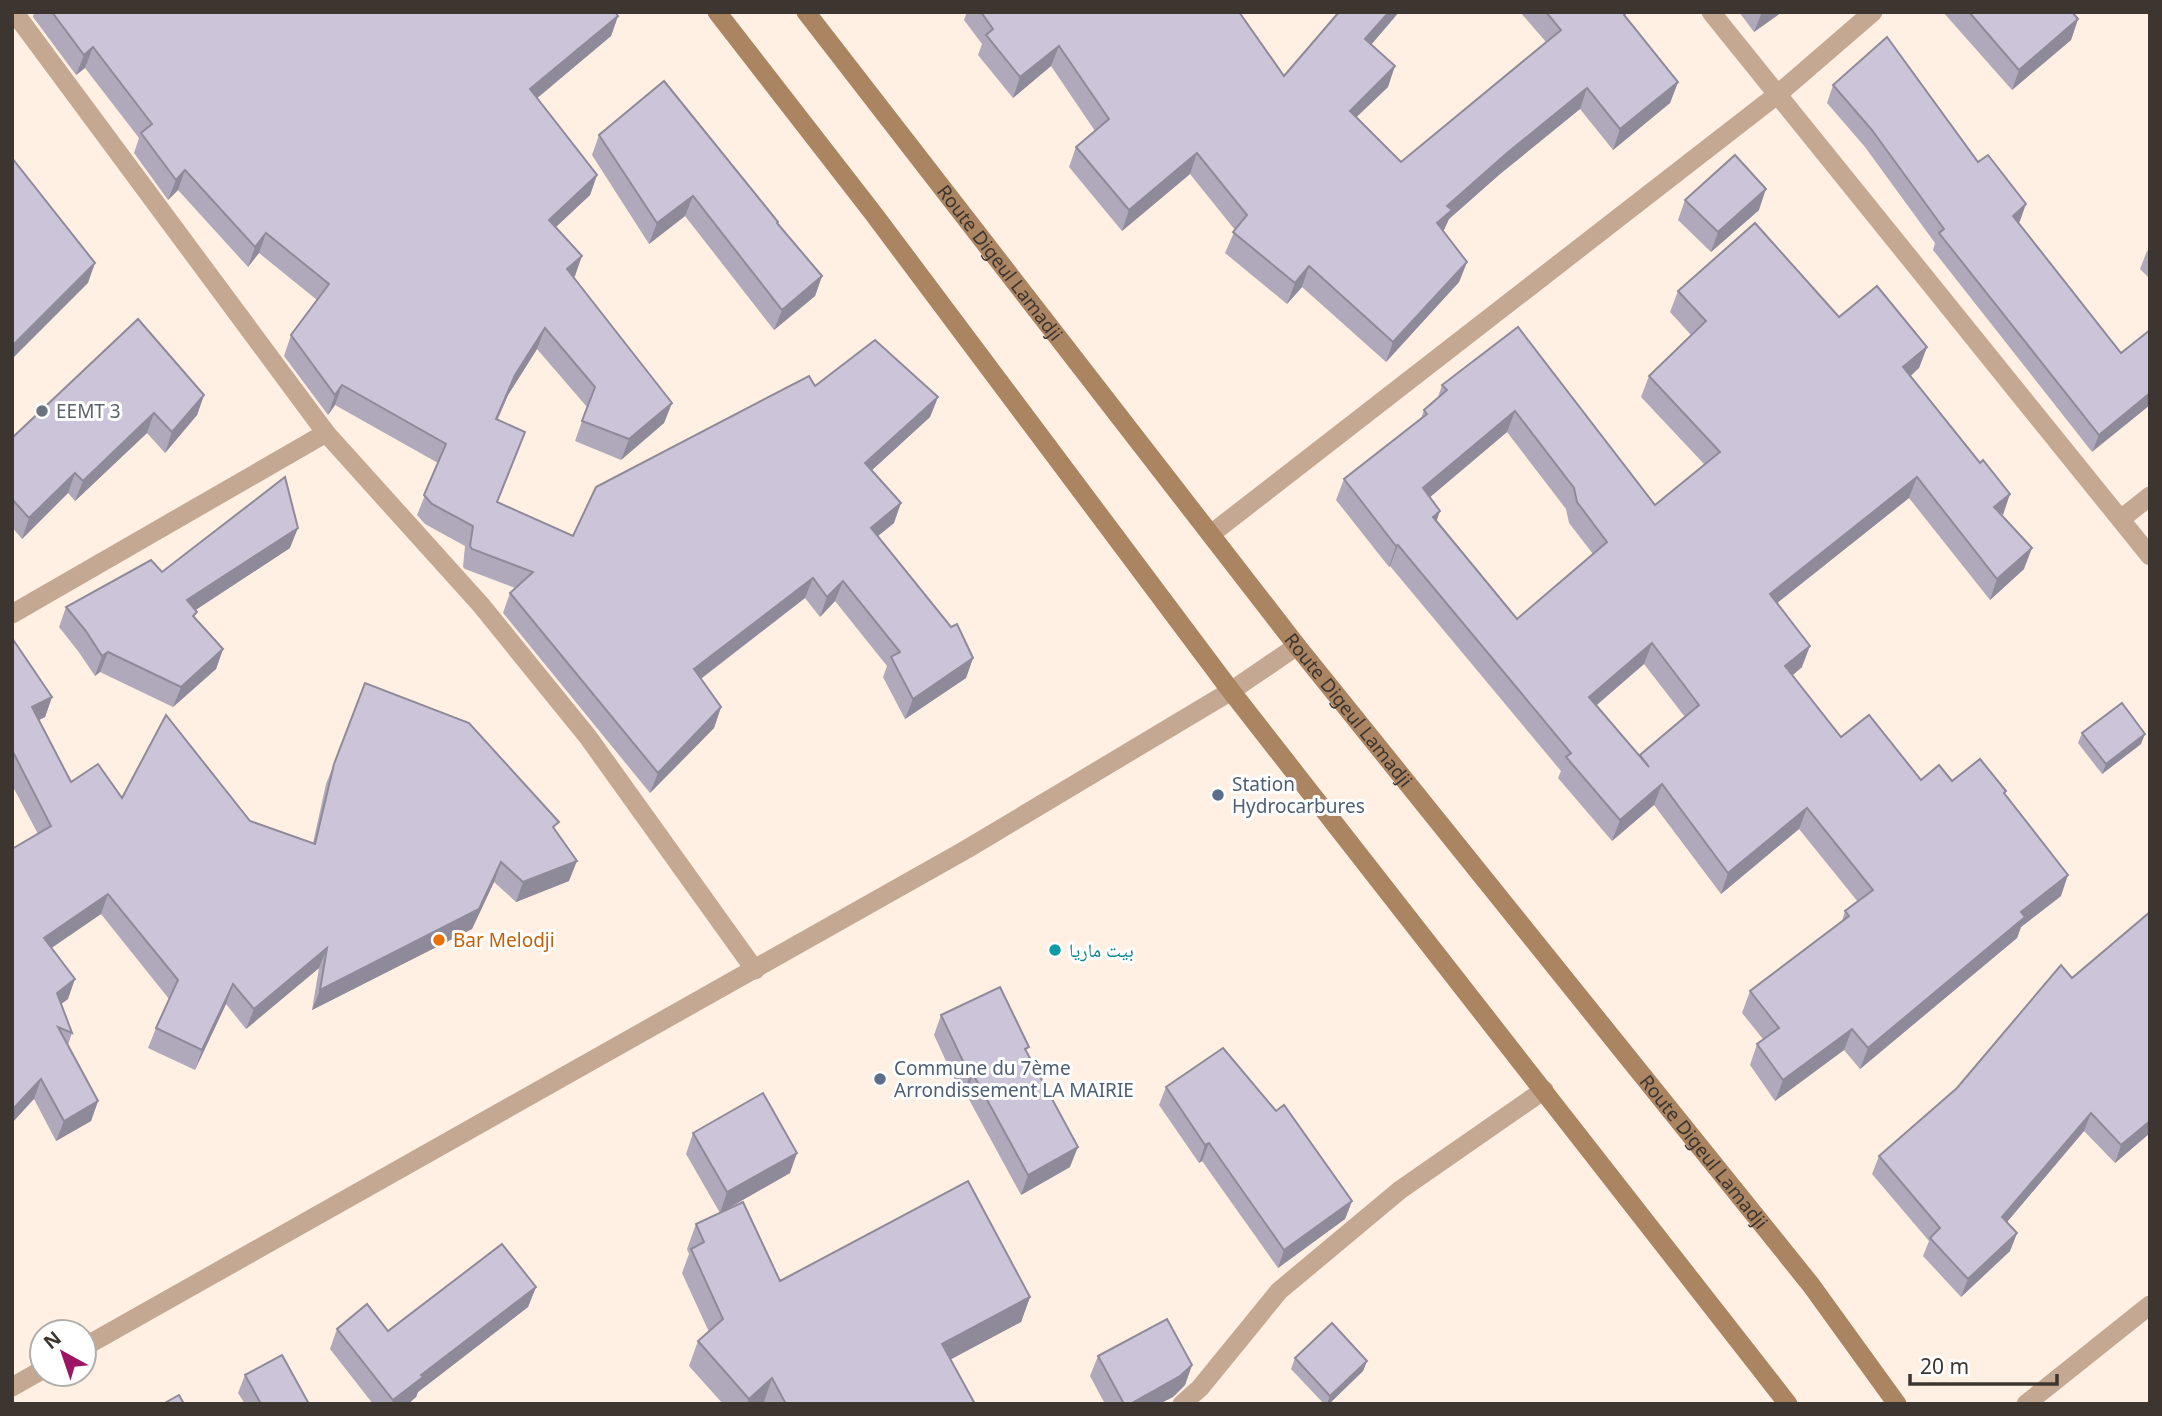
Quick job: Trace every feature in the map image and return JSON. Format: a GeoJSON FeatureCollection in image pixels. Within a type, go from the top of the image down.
{"type":"FeatureCollection","features":[{"type":"Feature","properties":{"kind":"main road"},"geometry":{"type":"LineString","coordinates":[[717,12],[881,224],[1231,691],[1788,1404]]}},
{"type":"Feature","properties":{"kind":"main road","name":"Route Digeul Lamadji"},"geometry":{"type":"LineString","coordinates":[[806,12],[1297,646],[1811,1285],[1897,1404]]}},
{"type":"Feature","properties":{"kind":"street"},"geometry":{"type":"LineString","coordinates":[[14,12],[326,433],[481,605],[589,737],[755,970]]}},
{"type":"Feature","properties":{"kind":"street"},"geometry":{"type":"LineString","coordinates":[[1711,12],[2150,556]]}},
{"type":"Feature","properties":{"kind":"street"},"geometry":{"type":"LineString","coordinates":[[1210,534],[1778,94],[1872,12]]}},
{"type":"Feature","properties":{"kind":"street"},"geometry":{"type":"LineString","coordinates":[[12,614],[326,433]]}},
{"type":"Feature","properties":{"kind":"street"},"geometry":{"type":"LineString","coordinates":[[2122,519],[2150,496]]}},
{"type":"Feature","properties":{"kind":"street"},"geometry":{"type":"LineString","coordinates":[[98,1339],[967,849],[1231,691],[1297,646]]}},
{"type":"Feature","properties":{"kind":"street"},"geometry":{"type":"LineString","coordinates":[[1182,1404],[1200,1388],[1279,1291],[1399,1190],[1544,1090]]}},
{"type":"Feature","properties":{"kind":"street"},"geometry":{"type":"LineString","coordinates":[[2026,1404],[2150,1305]]}},
{"type":"Feature","properties":{"kind":"street"},"geometry":{"type":"LineString","coordinates":[[12,1387],[28,1378]]}},
{"type":"Feature","properties":{"kind":"building"},"geometry":{"type":"Polygon","coordinates":[[[52,12],[615,12],[618,16],[530,89],[597,175],[549,220],[582,256],[567,269],[672,403],[629,439],[582,421],[595,387],[545,328],[515,375],[496,419],[525,432],[497,502],[573,536],[596,487],[809,376],[815,386],[875,340],[938,397],[865,463],[901,503],[871,528],[951,627],[957,624],[973,658],[913,699],[891,657],[900,652],[843,581],[827,597],[813,578],[694,669],[721,707],[658,773],[510,593],[533,572],[472,549],[470,546],[473,526],[432,504],[424,495],[446,444],[342,385],[335,395],[291,335],[329,284],[266,233],[255,247],[185,170],[176,180],[141,133],[152,124],[93,47],[84,55],[52,12]]]}},
{"type":"Feature","properties":{"kind":"building"},"geometry":{"type":"Polygon","coordinates":[[[981,12],[1239,12],[1284,76],[1339,12],[1389,12],[1365,39],[1395,66],[1350,111],[1401,162],[1561,30],[1546,12],[1626,12],[1624,15],[1678,82],[1620,129],[1587,88],[1447,206],[1452,210],[1437,223],[1467,262],[1393,342],[1309,266],[1295,283],[1233,232],[1247,215],[1197,153],[1129,210],[1076,147],[1109,119],[1059,46],[1020,77],[986,35],[993,29],[981,12]]]}},
{"type":"Feature","properties":{"kind":"building"},"geometry":{"type":"Polygon","coordinates":[[[1969,12],[2072,12],[2078,19],[2019,70],[1969,12]]]}},
{"type":"Feature","properties":{"kind":"building"},"geometry":{"type":"Polygon","coordinates":[[[1887,37],[1978,162],[1988,155],[2026,204],[2013,216],[2121,353],[2150,330],[2150,393],[2099,435],[1939,233],[1944,229],[1872,130],[1833,85],[1887,37]]]}},
{"type":"Feature","properties":{"kind":"building"},"geometry":{"type":"Polygon","coordinates":[[[664,81],[822,276],[782,310],[693,196],[657,223],[599,135],[664,81]]]}},
{"type":"Feature","properties":{"kind":"building"},"geometry":{"type":"Polygon","coordinates":[[[1735,155],[1766,189],[1718,232],[1685,200],[1735,155]]]}},
{"type":"Feature","properties":{"kind":"building"},"geometry":{"type":"Polygon","coordinates":[[[12,158],[95,263],[12,346],[12,158]]]}},
{"type":"Feature","properties":{"kind":"building"},"geometry":{"type":"Polygon","coordinates":[[[1755,223],[1839,317],[1877,286],[1927,347],[1903,367],[1980,463],[1983,460],[2010,494],[1994,507],[2032,548],[1997,579],[1917,477],[1770,594],[1810,646],[1785,666],[1841,737],[1869,715],[1921,780],[1939,765],[1952,781],[1980,759],[2068,875],[2021,912],[2025,917],[1868,1048],[1852,1029],[1783,1080],[1757,1044],[1779,1028],[1750,991],[1849,916],[1845,911],[1873,890],[1807,808],[1728,873],[1662,784],[1620,820],[1566,757],[1571,753],[1398,545],[1396,546],[1344,479],[1427,414],[1424,410],[1447,390],[1442,385],[1518,327],[1655,505],[1720,452],[1649,376],[1706,321],[1678,291],[1755,223]],[[1515,411],[1423,488],[1440,511],[1433,517],[1517,619],[1607,542],[1577,502],[1574,488],[1515,411]],[[1652,643],[1589,697],[1649,767],[1640,755],[1699,705],[1652,643]]]}},
{"type":"Feature","properties":{"kind":"building"},"geometry":{"type":"Polygon","coordinates":[[[138,319],[204,395],[172,432],[154,413],[83,481],[75,473],[29,518],[12,499],[12,438],[138,319]]]}},
{"type":"Feature","properties":{"kind":"building"},"geometry":{"type":"Polygon","coordinates":[[[285,477],[298,528],[187,600],[197,612],[193,616],[223,649],[181,687],[108,652],[102,656],[66,607],[151,560],[162,572],[285,477]]]}},
{"type":"Feature","properties":{"kind":"building"},"geometry":{"type":"Polygon","coordinates":[[[12,638],[52,697],[32,707],[71,782],[98,764],[122,798],[166,715],[250,821],[315,844],[334,764],[365,683],[469,723],[559,822],[553,827],[577,861],[523,882],[501,862],[479,909],[320,990],[327,948],[254,1009],[233,984],[202,1050],[156,1028],[178,980],[108,894],[44,938],[75,979],[57,993],[72,1033],[58,1027],[98,1101],[64,1121],[41,1079],[12,1110],[12,849],[51,826],[12,750],[12,638]]]}},
{"type":"Feature","properties":{"kind":"building"},"geometry":{"type":"Polygon","coordinates":[[[2122,703],[2145,734],[2106,764],[2082,733],[2122,703]]]}},
{"type":"Feature","properties":{"kind":"building"},"geometry":{"type":"Polygon","coordinates":[[[2150,912],[2150,1121],[2121,1145],[2091,1113],[2002,1217],[2017,1233],[1968,1279],[1930,1238],[1940,1228],[1879,1156],[1957,1088],[2061,965],[2072,978],[2150,912]]]}},
{"type":"Feature","properties":{"kind":"building"},"geometry":{"type":"Polygon","coordinates":[[[1000,987],[1029,1047],[1025,1049],[1078,1147],[1028,1175],[973,1074],[970,1076],[941,1015],[1000,987]]]}},
{"type":"Feature","properties":{"kind":"building"},"geometry":{"type":"Polygon","coordinates":[[[1223,1048],[1276,1111],[1284,1105],[1352,1201],[1284,1250],[1209,1143],[1205,1145],[1166,1087],[1223,1048]]]}},
{"type":"Feature","properties":{"kind":"building"},"geometry":{"type":"Polygon","coordinates":[[[763,1093],[797,1153],[727,1192],[693,1133],[763,1093]]]}},
{"type":"Feature","properties":{"kind":"building"},"geometry":{"type":"Polygon","coordinates":[[[968,1181],[1030,1297],[942,1344],[975,1404],[786,1404],[772,1378],[749,1399],[698,1341],[723,1319],[691,1249],[704,1242],[696,1224],[743,1202],[780,1281],[968,1181]]]}},
{"type":"Feature","properties":{"kind":"building"},"geometry":{"type":"Polygon","coordinates":[[[502,1244],[536,1287],[421,1375],[423,1377],[393,1400],[337,1329],[367,1304],[388,1331],[502,1244]]]}},
{"type":"Feature","properties":{"kind":"building"},"geometry":{"type":"Polygon","coordinates":[[[1167,1319],[1192,1365],[1180,1376],[1130,1404],[1124,1404],[1098,1356],[1167,1319]]]}},
{"type":"Feature","properties":{"kind":"building"},"geometry":{"type":"Polygon","coordinates":[[[1332,1323],[1367,1361],[1330,1396],[1295,1358],[1332,1323]]]}},
{"type":"Feature","properties":{"kind":"building"},"geometry":{"type":"Polygon","coordinates":[[[282,1355],[309,1404],[261,1404],[245,1375],[282,1355]]]}},
{"type":"Feature","properties":{"kind":"building"},"geometry":{"type":"Polygon","coordinates":[[[179,1395],[184,1404],[163,1404],[179,1395]]]}},
{"type":"Feature","properties":{"kind":"place","name":"EEMT 3"},"geometry":{"type":"Point","coordinates":[42,411]}},
{"type":"Feature","properties":{"kind":"place","name":"Station Hydrocarbures"},"geometry":{"type":"Point","coordinates":[1218,795]}},
{"type":"Feature","properties":{"kind":"place","name":"Bar Melodji"},"geometry":{"type":"Point","coordinates":[439,940]}},
{"type":"Feature","properties":{"kind":"place","name":"بيت ماريا"},"geometry":{"type":"Point","coordinates":[1055,950]}},
{"type":"Feature","properties":{"kind":"place","name":"Commune du 7ème Arrondissement LA MAIRIE"},"geometry":{"type":"Point","coordinates":[880,1079]}}]}
